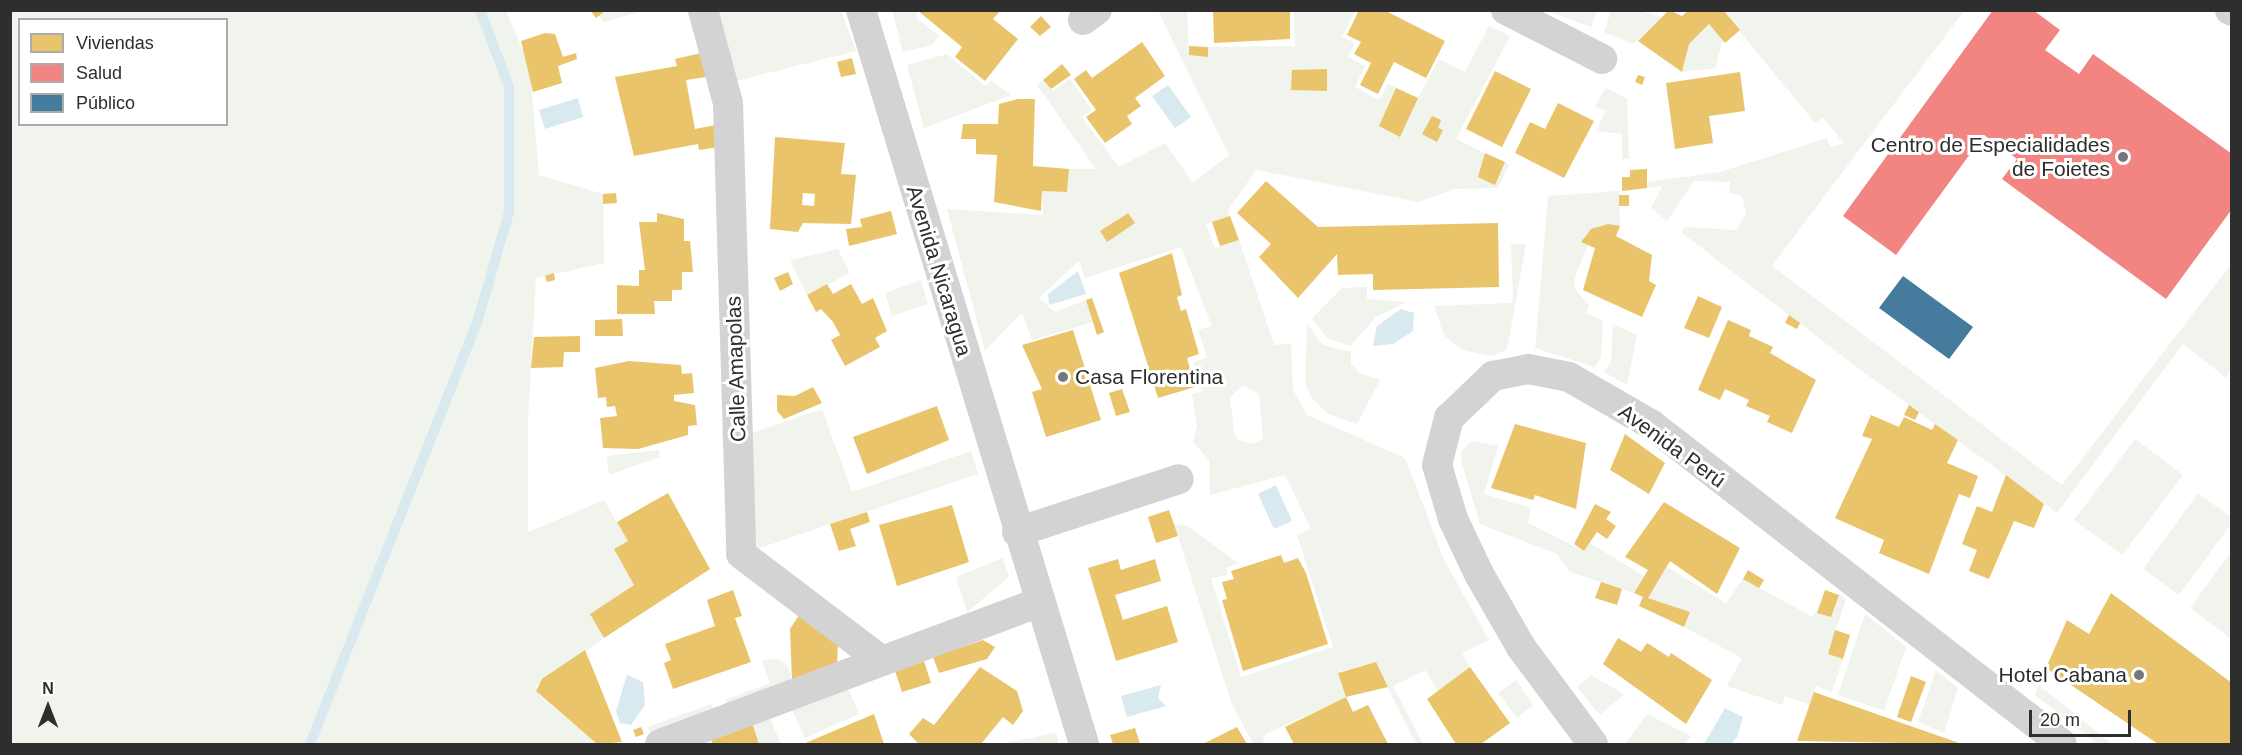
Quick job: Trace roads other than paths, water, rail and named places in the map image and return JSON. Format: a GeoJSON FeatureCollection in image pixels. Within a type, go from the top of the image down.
{"type":"FeatureCollection","features":[{"type":"Feature","properties":{"kind":"street","name":"Calle Amapolas"},"geometry":{"type":"LineString","coordinates":[[703,10],[728,103],[741,554],[882,661]]}},
{"type":"Feature","properties":{"kind":"street","name":"Avenida Nicaragua"},"geometry":{"type":"LineString","coordinates":[[861,10],[1017,532],[1084,744]]}},
{"type":"Feature","properties":{"kind":"street"},"geometry":{"type":"LineString","coordinates":[[1506,10],[1602,59]]}},
{"type":"Feature","properties":{"kind":"street","name":"Avenida Perú"},"geometry":{"type":"LineString","coordinates":[[1593,744],[1521,647],[1479,574],[1453,519],[1437,465],[1449,418],[1493,376],[1528,369],[1569,377],[1652,425],[2062,744]]}},
{"type":"Feature","properties":{"kind":"street"},"geometry":{"type":"LineString","coordinates":[[1017,532],[1179,479]]}},
{"type":"Feature","properties":{"kind":"street"},"geometry":{"type":"LineString","coordinates":[[660,744],[1040,602]]}},
{"type":"Feature","properties":{"kind":"waterway"},"geometry":{"type":"LineString","coordinates":[[310,744],[477,323],[509,212],[509,87],[480,10]]}},
{"type":"Feature","properties":{"kind":"place","name":"Centro de Especialidades de Foietes"},"geometry":{"type":"Point","coordinates":[2123,157]}},
{"type":"Feature","properties":{"kind":"place","name":"Casa Florentina"},"geometry":{"type":"Point","coordinates":[1063,377]}},
{"type":"Feature","properties":{"kind":"place","name":"Hotel Cabana"},"geometry":{"type":"Point","coordinates":[2139,675]}}]}
